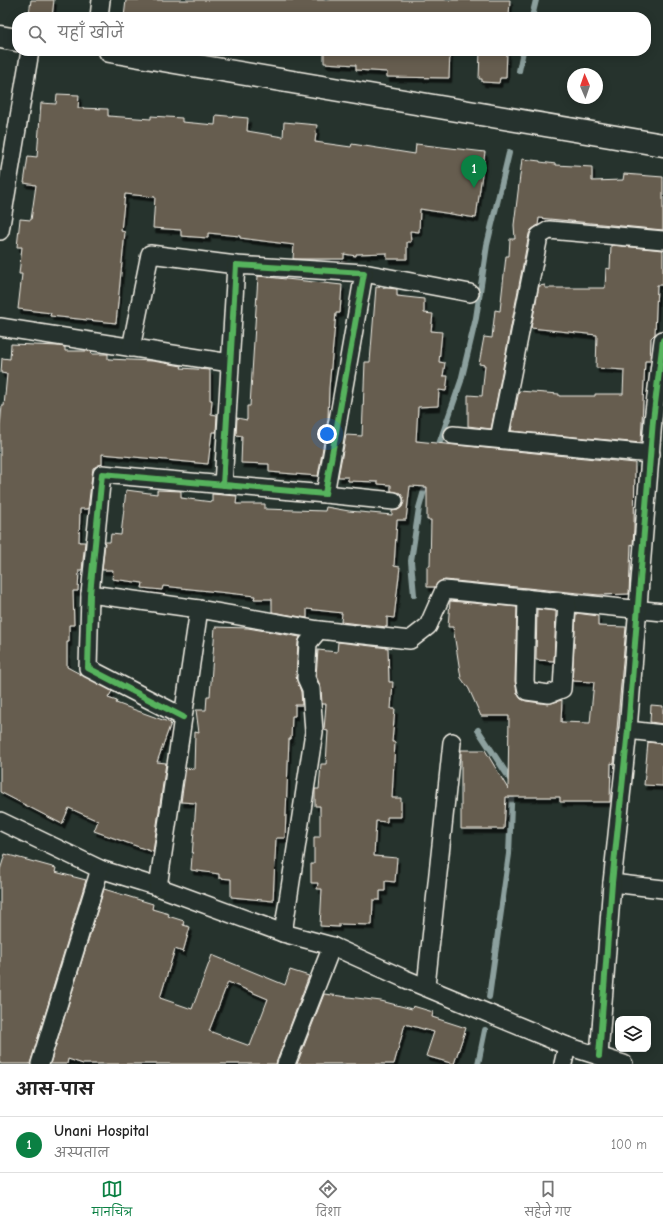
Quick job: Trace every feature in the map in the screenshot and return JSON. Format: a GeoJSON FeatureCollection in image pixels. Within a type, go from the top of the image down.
{"type":"FeatureCollection","features":[{"type":"Feature","properties":{"kind":"main road"},"geometry":{"type":"LineString","coordinates":[[0,37],[12,39]]}},
{"type":"Feature","properties":{"kind":"main road"},"geometry":{"type":"LineString","coordinates":[[139,56],[663,146]]}},
{"type":"Feature","properties":{"kind":"street"},"geometry":{"type":"LineString","coordinates":[[100,12],[101,0]]}},
{"type":"Feature","properties":{"kind":"street"},"geometry":{"type":"LineString","coordinates":[[0,226],[29,56]]}},
{"type":"Feature","properties":{"kind":"street"},"geometry":{"type":"LineString","coordinates":[[499,439],[539,236],[549,230],[663,240]]}},
{"type":"Feature","properties":{"kind":"street"},"geometry":{"type":"LineString","coordinates":[[131,348],[150,254],[236,265],[364,273],[470,293]]}},
{"type":"Feature","properties":{"kind":"street"},"geometry":{"type":"LineString","coordinates":[[223,485],[236,265]]}},
{"type":"Feature","properties":{"kind":"street"},"geometry":{"type":"LineString","coordinates":[[325,494],[364,273]]}},
{"type":"Feature","properties":{"kind":"street"},"geometry":{"type":"LineString","coordinates":[[0,327],[230,363]]}},
{"type":"Feature","properties":{"kind":"street"},"geometry":{"type":"LineString","coordinates":[[599,1056],[612,883],[628,730],[651,454],[658,420],[663,340]]}},
{"type":"Feature","properties":{"kind":"street"},"geometry":{"type":"LineString","coordinates":[[453,435],[651,454]]}},
{"type":"Feature","properties":{"kind":"street"},"geometry":{"type":"LineString","coordinates":[[183,716],[88,668],[90,594],[102,474],[394,501]]}},
{"type":"Feature","properties":{"kind":"street"},"geometry":{"type":"LineString","coordinates":[[90,594],[199,609],[318,630],[410,640],[428,626],[444,590],[663,612]]}},
{"type":"Feature","properties":{"kind":"street"},"geometry":{"type":"LineString","coordinates":[[527,598],[525,681],[527,691],[549,694],[562,689],[566,602]]}},
{"type":"Feature","properties":{"kind":"street"},"geometry":{"type":"LineString","coordinates":[[158,887],[199,609]]}},
{"type":"Feature","properties":{"kind":"street"},"geometry":{"type":"LineString","coordinates":[[283,933],[314,732],[311,689],[306,678],[308,644],[318,630]]}},
{"type":"Feature","properties":{"kind":"street"},"geometry":{"type":"LineString","coordinates":[[628,730],[663,734]]}},
{"type":"Feature","properties":{"kind":"street"},"geometry":{"type":"LineString","coordinates":[[426,986],[452,742]]}},
{"type":"Feature","properties":{"kind":"street"},"geometry":{"type":"LineString","coordinates":[[0,821],[100,869],[158,887],[283,933],[332,946],[567,1046],[624,1064]]}},
{"type":"Feature","properties":{"kind":"street"},"geometry":{"type":"LineString","coordinates":[[40,1064],[100,869]]}},
{"type":"Feature","properties":{"kind":"street"},"geometry":{"type":"LineString","coordinates":[[612,883],[663,889]]}},
{"type":"Feature","properties":{"kind":"street"},"geometry":{"type":"LineString","coordinates":[[286,1064],[332,946]]}},
{"type":"Feature","properties":{"kind":"street"},"geometry":{"type":"LineString","coordinates":[[563,1064],[567,1046]]}},
{"type":"Feature","properties":{"kind":"building"},"geometry":{"type":"Polygon","coordinates":[[[31,0],[54,0],[53,12],[29,12],[31,0]]]}},
{"type":"Feature","properties":{"kind":"building"},"geometry":{"type":"Polygon","coordinates":[[[126,0],[510,0],[509,12],[125,12],[126,0]]]}},
{"type":"Feature","properties":{"kind":"building"},"geometry":{"type":"Polygon","coordinates":[[[324,56],[450,56],[449,78],[387,77],[387,72],[356,70],[356,65],[324,63],[324,56]]]}},
{"type":"Feature","properties":{"kind":"building"},"geometry":{"type":"Polygon","coordinates":[[[480,56],[507,56],[506,78],[500,78],[499,83],[482,82],[482,79],[479,79],[480,56]]]}},
{"type":"Feature","properties":{"kind":"building"},"geometry":{"type":"Polygon","coordinates":[[[57,94],[79,95],[78,108],[108,109],[108,116],[151,119],[151,116],[182,118],[182,122],[215,125],[216,115],[248,118],[247,131],[283,137],[284,122],[317,125],[315,142],[351,147],[352,144],[415,154],[416,144],[485,152],[476,218],[420,209],[419,232],[410,231],[411,242],[407,242],[407,259],[387,259],[387,253],[356,254],[356,256],[344,254],[344,259],[293,259],[294,245],[240,238],[240,236],[208,233],[208,238],[181,236],[181,230],[153,228],[155,197],[125,194],[121,231],[125,232],[116,323],[50,316],[51,313],[18,309],[22,274],[19,274],[22,247],[17,247],[20,219],[31,220],[36,185],[24,183],[28,156],[37,157],[41,103],[56,104],[57,94]]]}},
{"type":"Feature","properties":{"kind":"building"},"geometry":{"type":"Polygon","coordinates":[[[522,159],[556,165],[592,167],[592,181],[623,180],[624,174],[663,177],[663,230],[539,218],[538,225],[531,230],[529,234],[491,429],[468,426],[468,395],[482,396],[485,365],[479,364],[484,337],[492,338],[495,310],[500,311],[506,256],[509,256],[510,239],[515,239],[514,225],[522,159]]]}},
{"type":"Feature","properties":{"kind":"building"},"geometry":{"type":"Polygon","coordinates":[[[611,245],[663,250],[663,285],[657,285],[655,334],[651,338],[650,361],[645,361],[641,443],[511,431],[519,391],[559,394],[559,396],[623,394],[624,370],[596,368],[597,335],[531,328],[539,286],[545,285],[545,288],[605,288],[606,268],[610,269],[611,245]]]}},
{"type":"Feature","properties":{"kind":"building"},"geometry":{"type":"Polygon","coordinates":[[[258,276],[342,285],[340,313],[336,313],[329,388],[328,419],[318,476],[269,472],[269,464],[241,463],[242,436],[236,435],[237,418],[247,420],[247,406],[250,406],[258,276]]]}},
{"type":"Feature","properties":{"kind":"building"},"geometry":{"type":"Polygon","coordinates":[[[376,287],[397,289],[397,296],[424,299],[424,313],[433,314],[431,331],[442,332],[439,362],[445,363],[443,376],[448,376],[446,391],[439,390],[438,406],[418,407],[416,441],[635,463],[634,528],[633,545],[631,544],[629,594],[599,595],[445,580],[439,582],[435,587],[427,587],[427,566],[430,566],[431,520],[427,520],[427,487],[410,486],[406,520],[397,520],[394,566],[400,567],[394,618],[387,617],[387,627],[341,622],[342,613],[307,609],[307,618],[272,612],[272,599],[254,599],[255,596],[163,586],[162,590],[142,588],[143,583],[112,579],[113,570],[102,570],[105,542],[110,542],[111,534],[121,535],[126,490],[157,494],[157,490],[181,491],[181,498],[212,502],[212,494],[237,496],[236,504],[265,504],[265,509],[325,511],[326,507],[349,511],[392,515],[392,511],[398,510],[402,507],[404,502],[403,497],[400,493],[391,491],[391,485],[378,484],[378,482],[348,481],[348,477],[338,477],[346,435],[362,436],[365,362],[370,362],[376,287]]]}},
{"type":"Feature","properties":{"kind":"building"},"geometry":{"type":"Polygon","coordinates":[[[11,344],[58,346],[65,347],[65,351],[91,351],[92,354],[108,354],[108,359],[153,361],[182,366],[181,368],[210,370],[210,400],[212,400],[211,414],[217,415],[216,432],[212,432],[208,464],[102,454],[102,464],[93,468],[88,509],[80,509],[79,542],[85,542],[82,570],[79,570],[78,591],[73,591],[74,625],[69,625],[67,667],[112,691],[108,698],[117,701],[116,703],[171,723],[157,762],[166,763],[153,852],[94,831],[98,821],[69,808],[62,824],[0,792],[0,426],[2,406],[4,406],[7,374],[1,373],[2,358],[10,359],[11,344]]]}},
{"type":"Feature","properties":{"kind":"building"},"geometry":{"type":"Polygon","coordinates":[[[450,601],[517,607],[515,681],[517,693],[521,699],[526,701],[548,704],[562,700],[561,722],[590,723],[594,682],[572,681],[576,613],[598,616],[598,626],[626,627],[614,764],[611,763],[610,802],[560,802],[560,797],[506,797],[504,829],[461,829],[461,750],[485,750],[508,789],[509,716],[481,716],[469,689],[461,678],[453,627],[448,627],[450,601]]]}},
{"type":"Feature","properties":{"kind":"building"},"geometry":{"type":"Polygon","coordinates":[[[537,609],[556,611],[554,661],[536,660],[537,609]]]}},
{"type":"Feature","properties":{"kind":"building"},"geometry":{"type":"Polygon","coordinates":[[[215,627],[248,628],[300,637],[298,642],[296,677],[301,692],[302,705],[295,705],[295,716],[292,716],[291,739],[289,739],[285,838],[276,838],[273,901],[231,897],[231,879],[219,878],[219,874],[191,870],[196,803],[181,802],[186,768],[194,769],[195,732],[199,733],[196,710],[206,710],[207,696],[210,696],[215,627]]]}},
{"type":"Feature","properties":{"kind":"building"},"geometry":{"type":"Polygon","coordinates":[[[338,642],[388,648],[389,682],[393,682],[391,709],[395,709],[392,742],[395,742],[392,798],[401,798],[401,817],[387,817],[387,822],[376,821],[374,856],[397,858],[395,882],[385,881],[385,891],[380,891],[380,900],[373,900],[372,925],[339,924],[339,927],[320,926],[322,889],[317,889],[318,883],[311,883],[311,864],[314,864],[314,837],[320,837],[320,806],[315,806],[315,789],[319,789],[321,764],[326,764],[328,731],[324,730],[326,704],[322,704],[321,688],[316,676],[318,650],[337,652],[338,642]]]}},
{"type":"Feature","properties":{"kind":"building"},"geometry":{"type":"Polygon","coordinates":[[[651,705],[663,706],[663,724],[650,722],[651,705]]]}},
{"type":"Feature","properties":{"kind":"building"},"geometry":{"type":"Polygon","coordinates":[[[648,742],[663,744],[663,786],[644,785],[648,742]]]}},
{"type":"Feature","properties":{"kind":"building"},"geometry":{"type":"Polygon","coordinates":[[[5,854],[56,868],[55,872],[86,880],[30,1064],[0,1064],[0,870],[5,854]]]}},
{"type":"Feature","properties":{"kind":"building"},"geometry":{"type":"Polygon","coordinates":[[[104,889],[153,904],[152,909],[169,914],[168,916],[184,921],[183,925],[190,927],[183,952],[175,949],[160,998],[192,1009],[212,955],[285,985],[290,970],[309,976],[276,1064],[83,1064],[68,1059],[67,1064],[50,1064],[104,889]],[[228,982],[209,1031],[250,1046],[268,999],[228,982]]]}},
{"type":"Feature","properties":{"kind":"building"},"geometry":{"type":"Polygon","coordinates":[[[324,994],[381,1001],[412,1009],[413,1006],[433,1012],[432,1017],[466,1028],[454,1064],[426,1056],[434,1032],[405,1024],[394,1064],[297,1064],[324,994]]]}},
{"type":"Feature","properties":{"kind":"waterway"},"geometry":{"type":"LineString","coordinates":[[533,12],[536,0]]}},
{"type":"Feature","properties":{"kind":"waterway"},"geometry":{"type":"LineString","coordinates":[[519,71],[522,56]]}},
{"type":"Feature","properties":{"kind":"waterway"},"geometry":{"type":"LineString","coordinates":[[437,450],[461,381],[476,318],[487,245],[509,153]]}},
{"type":"Feature","properties":{"kind":"waterway"},"geometry":{"type":"LineString","coordinates":[[414,595],[411,561],[419,508],[427,480]]}},
{"type":"Feature","properties":{"kind":"waterway"},"geometry":{"type":"LineString","coordinates":[[478,730],[512,782],[509,854],[489,997]]}},
{"type":"Feature","properties":{"kind":"waterway"},"geometry":{"type":"LineString","coordinates":[[478,1064],[485,1030]]}},
{"type":"Feature","properties":{"kind":"cycle path"},"geometry":{"type":"LineString","coordinates":[[183,717],[88,668],[90,594],[102,474],[325,494],[364,273],[236,265],[223,485]]}},
{"type":"Feature","properties":{"kind":"cycle path"},"geometry":{"type":"LineString","coordinates":[[599,1056],[612,883],[628,730],[653,420],[663,340]]}},
{"type":"Feature","properties":{"kind":"place","name":"Unani Hospital"},"geometry":{"type":"Point","coordinates":[474,188]}}]}
